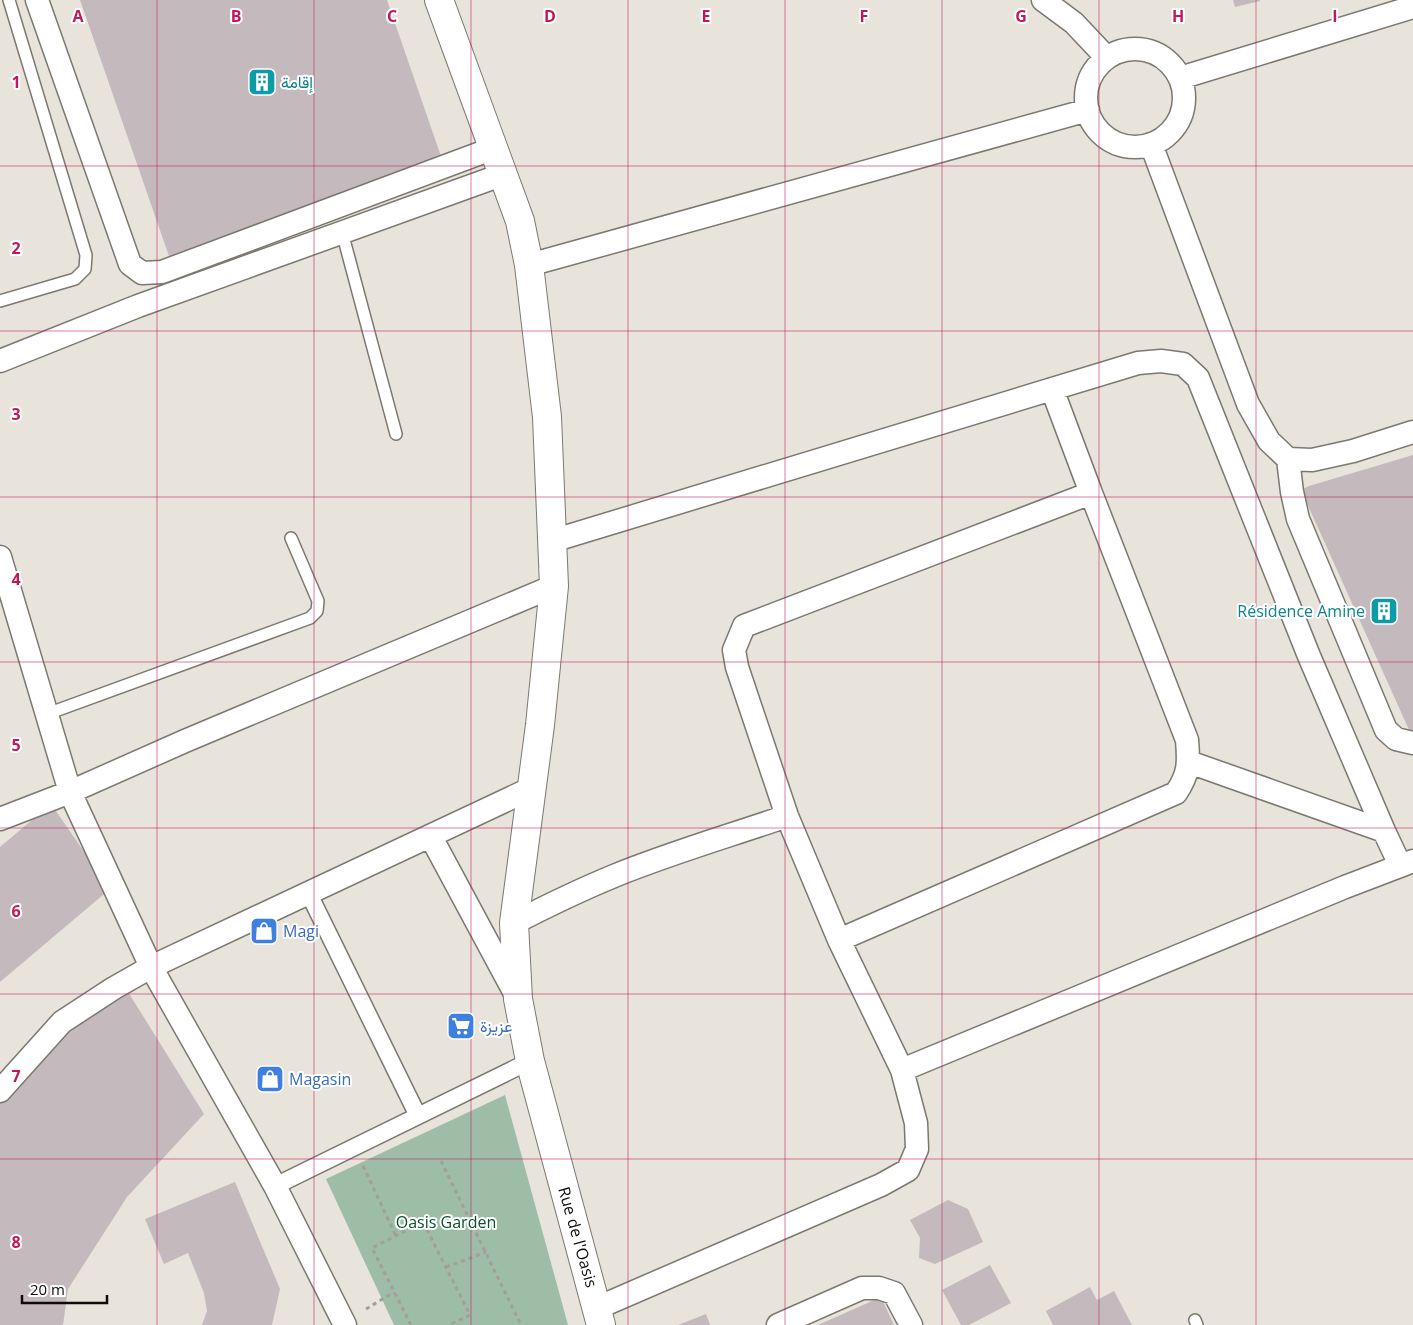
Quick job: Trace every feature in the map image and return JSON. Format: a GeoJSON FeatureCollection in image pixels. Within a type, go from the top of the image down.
{"type":"FeatureCollection","features":[{"type":"Feature","properties":{"kind":"street"},"geometry":{"type":"LineString","coordinates":[[37,0],[130,264],[142,273],[162,272],[494,148]]}},
{"type":"Feature","properties":{"kind":"street","name":"Rue de l'Oasis"},"geometry":{"type":"LineString","coordinates":[[439,0],[504,174],[520,221],[529,264],[547,418],[554,586],[532,788],[514,923],[518,999],[530,1061],[599,1316]]}},
{"type":"Feature","properties":{"kind":"street"},"geometry":{"type":"LineString","coordinates":[[1043,0],[1074,23],[1107,58]]}},
{"type":"Feature","properties":{"kind":"street"},"geometry":{"type":"LineString","coordinates":[[1180,78],[1413,7]]}},
{"type":"Feature","properties":{"kind":"street"},"geometry":{"type":"LineString","coordinates":[[1134,49],[1148,51],[1162,56],[1173,66],[1180,78],[1184,94],[1183,110],[1176,125],[1165,137],[1151,144],[1135,147],[1119,144],[1105,136],[1094,124],[1088,110],[1089,81],[1096,68],[1107,58],[1120,52],[1134,49]]}},
{"type":"Feature","properties":{"kind":"street"},"geometry":{"type":"LineString","coordinates":[[529,264],[1088,110]]}},
{"type":"Feature","properties":{"kind":"street"},"geometry":{"type":"LineString","coordinates":[[1151,144],[1248,404],[1269,441],[1288,459],[1298,519],[1386,730],[1396,739],[1413,743]]}},
{"type":"Feature","properties":{"kind":"street"},"geometry":{"type":"LineString","coordinates":[[0,361],[138,306],[504,174]]}},
{"type":"Feature","properties":{"kind":"street"},"geometry":{"type":"LineString","coordinates":[[552,541],[1138,363],[1161,361],[1183,364],[1198,378],[1309,656],[1384,831],[1407,863],[902,1070]]}},
{"type":"Feature","properties":{"kind":"street"},"geometry":{"type":"LineString","coordinates":[[839,940],[1176,793],[1184,780],[1189,762],[1187,740],[1052,389]]}},
{"type":"Feature","properties":{"kind":"street"},"geometry":{"type":"LineString","coordinates":[[1288,459],[1312,460],[1352,451],[1413,432]]}},
{"type":"Feature","properties":{"kind":"street"},"geometry":{"type":"LineString","coordinates":[[599,1316],[880,1185],[908,1170],[917,1149],[916,1123],[902,1070],[839,940],[787,816],[737,667],[734,650],[744,626],[1091,493]]}},
{"type":"Feature","properties":{"kind":"street"},"geometry":{"type":"LineString","coordinates":[[0,557],[70,792],[151,967],[275,1186],[345,1324]]}},
{"type":"Feature","properties":{"kind":"street"},"geometry":{"type":"LineString","coordinates":[[0,819],[70,792],[184,741],[554,586]]}},
{"type":"Feature","properties":{"kind":"street"},"geometry":{"type":"LineString","coordinates":[[1189,762],[1384,831]]}},
{"type":"Feature","properties":{"kind":"street"},"geometry":{"type":"LineString","coordinates":[[0,1091],[62,1022],[114,988],[151,967],[532,788]]}},
{"type":"Feature","properties":{"kind":"street"},"geometry":{"type":"LineString","coordinates":[[514,923],[557,901],[614,876],[787,816]]}},
{"type":"Feature","properties":{"kind":"street"},"geometry":{"type":"LineString","coordinates":[[431,837],[518,999]]}},
{"type":"Feature","properties":{"kind":"street"},"geometry":{"type":"LineString","coordinates":[[309,894],[418,1116]]}},
{"type":"Feature","properties":{"kind":"street"},"geometry":{"type":"LineString","coordinates":[[275,1186],[530,1061]]}},
{"type":"Feature","properties":{"kind":"street"},"geometry":{"type":"LineString","coordinates":[[778,1325],[862,1288],[879,1288],[894,1293],[911,1325]]}},
{"type":"Feature","properties":{"kind":"lane"},"geometry":{"type":"LineString","coordinates":[[0,301],[75,279],[85,269],[86,254],[9,0]]}},
{"type":"Feature","properties":{"kind":"lane"},"geometry":{"type":"LineString","coordinates":[[342,232],[396,434]]}},
{"type":"Feature","properties":{"kind":"lane"},"geometry":{"type":"LineString","coordinates":[[47,714],[310,618],[316,611],[318,601],[291,538]]}},
{"type":"Feature","properties":{"kind":"path"},"geometry":{"type":"LineString","coordinates":[[354,1148],[396,1236]]}},
{"type":"Feature","properties":{"kind":"path"},"geometry":{"type":"LineString","coordinates":[[440,1161],[521,1325]]}},
{"type":"Feature","properties":{"kind":"path"},"geometry":{"type":"LineString","coordinates":[[411,1325],[372,1248],[423,1222],[470,1315],[449,1325]]}},
{"type":"Feature","properties":{"kind":"path"},"geometry":{"type":"LineString","coordinates":[[446,1266],[486,1252]]}},
{"type":"Feature","properties":{"kind":"path"},"geometry":{"type":"LineString","coordinates":[[345,1324],[394,1292]]}},
{"type":"Feature","properties":{"kind":"green space","name":"Oasis Garden"},"geometry":{"type":"Polygon","coordinates":[[[505,1095],[568,1325],[394,1325],[326,1179],[505,1095]]]}},
{"type":"Feature","properties":{"kind":"building","name":"إقامة"},"geometry":{"type":"Polygon","coordinates":[[[80,0],[387,0],[444,165],[170,259],[80,0]]]}},
{"type":"Feature","properties":{"kind":"building"},"geometry":{"type":"Polygon","coordinates":[[[1233,0],[1260,0],[1260,1],[1235,7],[1233,0]]]}},
{"type":"Feature","properties":{"kind":"building","name":"Résidence Amine"},"geometry":{"type":"Polygon","coordinates":[[[1413,455],[1413,731],[1410,732],[1301,490],[1413,455]]]}},
{"type":"Feature","properties":{"kind":"building"},"geometry":{"type":"Polygon","coordinates":[[[51,804],[110,889],[0,982],[0,847],[51,804]]]}},
{"type":"Feature","properties":{"kind":"building"},"geometry":{"type":"Polygon","coordinates":[[[125,987],[204,1114],[127,1197],[68,1289],[63,1325],[0,1325],[0,1101],[69,1028],[125,987]]]}},
{"type":"Feature","properties":{"kind":"building"},"geometry":{"type":"Polygon","coordinates":[[[235,1182],[280,1289],[272,1325],[202,1325],[207,1311],[204,1293],[188,1253],[164,1264],[145,1219],[235,1182]]]}},
{"type":"Feature","properties":{"kind":"building"},"geometry":{"type":"Polygon","coordinates":[[[948,1200],[968,1209],[983,1242],[935,1264],[919,1258],[920,1238],[910,1220],[948,1200]]]}},
{"type":"Feature","properties":{"kind":"building"},"geometry":{"type":"Polygon","coordinates":[[[990,1265],[1011,1303],[969,1325],[961,1325],[942,1290],[990,1265]]]}},
{"type":"Feature","properties":{"kind":"building"},"geometry":{"type":"Polygon","coordinates":[[[1090,1287],[1097,1300],[1114,1291],[1132,1325],[1053,1325],[1046,1311],[1090,1287]]]}},
{"type":"Feature","properties":{"kind":"building"},"geometry":{"type":"Polygon","coordinates":[[[881,1297],[894,1325],[818,1325],[881,1297]]]}},
{"type":"Feature","properties":{"kind":"building"},"geometry":{"type":"Polygon","coordinates":[[[706,1314],[710,1325],[678,1325],[706,1314]]]}},
{"type":"Feature","properties":{"kind":"place","name":"إقامة"},"geometry":{"type":"Point","coordinates":[262,82]}},
{"type":"Feature","properties":{"kind":"place","name":"Résidence Amine"},"geometry":{"type":"Point","coordinates":[1384,611]}},
{"type":"Feature","properties":{"kind":"place","name":"Magi"},"geometry":{"type":"Point","coordinates":[264,931]}},
{"type":"Feature","properties":{"kind":"place","name":"عزيزة"},"geometry":{"type":"Point","coordinates":[461,1026]}},
{"type":"Feature","properties":{"kind":"place","name":"Magasin"},"geometry":{"type":"Point","coordinates":[270,1079]}}]}
